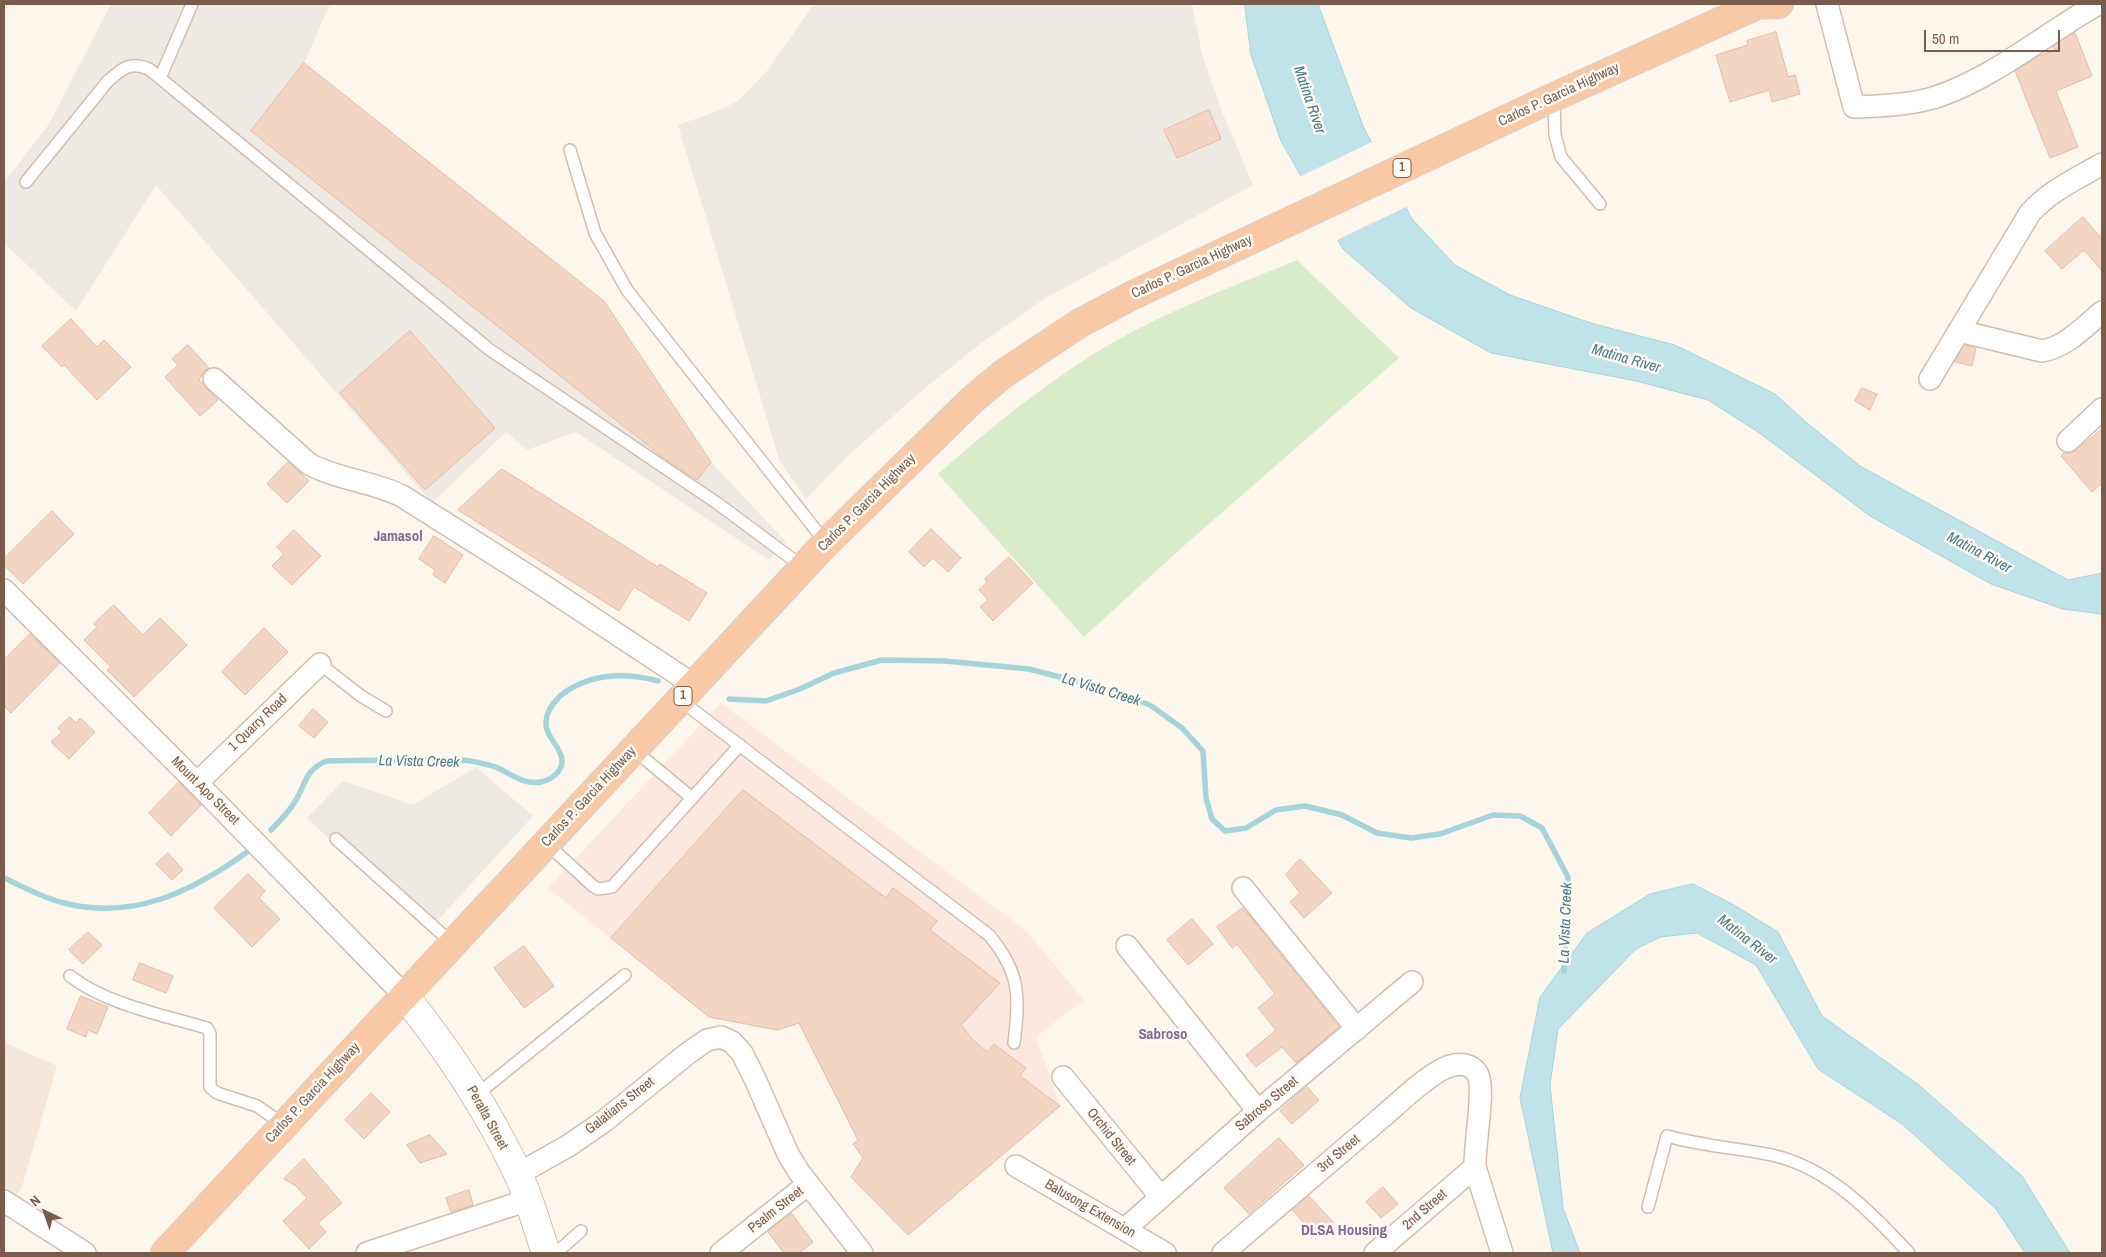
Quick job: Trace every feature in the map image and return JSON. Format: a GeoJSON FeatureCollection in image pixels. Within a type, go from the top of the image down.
{"type":"FeatureCollection","features":[{"type":"Feature","properties":{"kind":"highway","name":"Carlos P. Garcia Highway"},"geometry":{"type":"LineString","coordinates":[[165,1253],[803,567],[972,400],[1003,374],[1080,323],[1131,296],[1543,102],[1765,4]]}},
{"type":"Feature","properties":{"kind":"street"},"geometry":{"type":"LineString","coordinates":[[1827,4],[1854,108],[1896,105],[1933,98],[1981,78],[2098,4]]}},
{"type":"Feature","properties":{"kind":"street"},"geometry":{"type":"LineString","coordinates":[[1930,379],[2030,213],[2044,198],[2102,164]]}},
{"type":"Feature","properties":{"kind":"street"},"geometry":{"type":"LineString","coordinates":[[1959,331],[2042,351],[2053,349],[2066,342],[2102,312]]}},
{"type":"Feature","properties":{"kind":"street"},"geometry":{"type":"LineString","coordinates":[[214,379],[309,464],[325,473],[384,487],[402,496],[686,692]]}},
{"type":"Feature","properties":{"kind":"street"},"geometry":{"type":"LineString","coordinates":[[2068,441],[2102,409]]}},
{"type":"Feature","properties":{"kind":"street","name":"Mount Apo Street"},"geometry":{"type":"LineString","coordinates":[[4,590],[197,783],[404,995]]}},
{"type":"Feature","properties":{"kind":"street","name":"1 Quarry Road"},"geometry":{"type":"LineString","coordinates":[[197,783],[320,664]]}},
{"type":"Feature","properties":{"kind":"street"},"geometry":{"type":"LineString","coordinates":[[1243,888],[1357,1029]]}},
{"type":"Feature","properties":{"kind":"street"},"geometry":{"type":"LineString","coordinates":[[1127,946],[1258,1111]]}},
{"type":"Feature","properties":{"kind":"street","name":"Sabroso Street"},"geometry":{"type":"LineString","coordinates":[[1125,1228],[1258,1111],[1412,982]]}},
{"type":"Feature","properties":{"kind":"street","name":"Peralta Street"},"geometry":{"type":"LineString","coordinates":[[404,995],[443,1044],[475,1096],[518,1174],[546,1253]]}},
{"type":"Feature","properties":{"kind":"street","name":"Galatians Street"},"geometry":{"type":"LineString","coordinates":[[518,1174],[568,1146],[603,1122],[707,1040],[721,1037],[732,1042],[742,1053],[788,1154],[808,1185]]}},
{"type":"Feature","properties":{"kind":"street","name":"3rd Street"},"geometry":{"type":"LineString","coordinates":[[1223,1253],[1411,1092],[1449,1066],[1462,1064],[1473,1068],[1480,1079],[1481,1092],[1474,1153],[1475,1167]]}},
{"type":"Feature","properties":{"kind":"street","name":"Orchid Street"},"geometry":{"type":"LineString","coordinates":[[1063,1077],[1160,1196]]}},
{"type":"Feature","properties":{"kind":"street","name":"Balusong Extension"},"geometry":{"type":"LineString","coordinates":[[1016,1166],[1165,1253]]}},
{"type":"Feature","properties":{"kind":"street"},"geometry":{"type":"LineString","coordinates":[[1475,1167],[1502,1253]]}},
{"type":"Feature","properties":{"kind":"street","name":"2nd Street"},"geometry":{"type":"LineString","coordinates":[[1375,1253],[1475,1167]]}},
{"type":"Feature","properties":{"kind":"street"},"geometry":{"type":"LineString","coordinates":[[808,1185],[862,1253]]}},
{"type":"Feature","properties":{"kind":"street","name":"Psalm Street"},"geometry":{"type":"LineString","coordinates":[[721,1253],[808,1185]]}},
{"type":"Feature","properties":{"kind":"street"},"geometry":{"type":"LineString","coordinates":[[367,1253],[528,1200]]}},
{"type":"Feature","properties":{"kind":"street"},"geometry":{"type":"LineString","coordinates":[[4,1201],[85,1253]]}},
{"type":"Feature","properties":{"kind":"lane"},"geometry":{"type":"LineString","coordinates":[[160,78],[192,4]]}},
{"type":"Feature","properties":{"kind":"lane"},"geometry":{"type":"LineString","coordinates":[[26,182],[108,81],[129,66],[138,65],[149,69],[490,350],[717,503],[803,567]]}},
{"type":"Feature","properties":{"kind":"lane"},"geometry":{"type":"LineString","coordinates":[[1543,102],[1561,156],[1600,204]]}},
{"type":"Feature","properties":{"kind":"lane"},"geometry":{"type":"LineString","coordinates":[[570,150],[595,233],[627,290],[724,416],[826,543]]}},
{"type":"Feature","properties":{"kind":"lane"},"geometry":{"type":"LineString","coordinates":[[320,664],[361,696],[386,711]]}},
{"type":"Feature","properties":{"kind":"lane"},"geometry":{"type":"LineString","coordinates":[[686,692],[740,745],[989,935],[1011,966],[1018,992],[1014,1043]]}},
{"type":"Feature","properties":{"kind":"lane"},"geometry":{"type":"LineString","coordinates":[[546,843],[593,886],[598,889],[612,887],[740,745]]}},
{"type":"Feature","properties":{"kind":"lane"},"geometry":{"type":"LineString","coordinates":[[633,749],[692,798]]}},
{"type":"Feature","properties":{"kind":"lane"},"geometry":{"type":"LineString","coordinates":[[336,838],[452,943]]}},
{"type":"Feature","properties":{"kind":"lane"},"geometry":{"type":"LineString","coordinates":[[475,1096],[625,975]]}},
{"type":"Feature","properties":{"kind":"lane"},"geometry":{"type":"LineString","coordinates":[[70,976],[86,988],[108,997],[207,1028],[210,1034],[210,1087],[217,1093],[257,1106],[284,1125]]}},
{"type":"Feature","properties":{"kind":"lane"},"geometry":{"type":"LineString","coordinates":[[1648,1207],[1667,1136],[1710,1146],[1774,1156],[1814,1171],[1842,1190],[1866,1210],[1909,1253]]}},
{"type":"Feature","properties":{"kind":"lane"},"geometry":{"type":"LineString","coordinates":[[556,1253],[581,1230]]}},
{"type":"Feature","properties":{"kind":"shaded area"},"geometry":{"type":"Polygon","coordinates":[[[111,4],[330,4],[304,63],[604,301],[711,462],[786,542],[769,560],[576,432],[527,450],[506,432],[432,503],[156,185],[76,311],[4,243],[4,183],[49,124],[111,4]]]}},
{"type":"Feature","properties":{"kind":"shaded area"},"geometry":{"type":"Polygon","coordinates":[[[814,4],[1192,4],[1202,54],[1221,109],[1253,185],[1044,299],[980,344],[919,393],[849,455],[806,499],[780,462],[678,125],[715,112],[738,101],[767,71],[814,4]]]}},
{"type":"Feature","properties":{"kind":"shaded area"},"geometry":{"type":"Polygon","coordinates":[[[721,703],[1026,931],[1084,1000],[1036,1037],[1060,1106],[908,1235],[851,1177],[863,1158],[853,1144],[858,1140],[799,1023],[777,1030],[709,1017],[548,888],[721,703]]]}},
{"type":"Feature","properties":{"kind":"shaded area"},"geometry":{"type":"Polygon","coordinates":[[[476,767],[533,816],[428,931],[307,818],[343,781],[413,805],[476,767]]]}},
{"type":"Feature","properties":{"kind":"shaded area"},"geometry":{"type":"Polygon","coordinates":[[[4,1042],[57,1066],[21,1190],[4,1207],[4,1042]]]}},
{"type":"Feature","properties":{"kind":"green space"},"geometry":{"type":"Polygon","coordinates":[[[1297,260],[1399,358],[1178,551],[1084,637],[938,474],[1021,405],[1065,373],[1110,344],[1178,309],[1297,260]]]}},
{"type":"Feature","properties":{"kind":"water","name":"Matina River"},"geometry":{"type":"Polygon","coordinates":[[[1245,4],[1318,4],[1363,126],[1412,219],[1455,265],[1510,295],[1594,324],[1675,345],[1775,394],[1860,466],[2068,580],[2102,573],[2102,614],[2063,609],[1991,584],[1870,516],[1758,432],[1708,400],[1636,381],[1491,353],[1411,308],[1343,249],[1281,141],[1251,55],[1245,4]]]}},
{"type":"Feature","properties":{"kind":"water","name":"Matina River"},"geometry":{"type":"Polygon","coordinates":[[[1693,884],[1734,905],[1778,932],[1822,1016],[1919,1085],[2022,1176],[2070,1253],[2025,1253],[1996,1209],[1902,1124],[1818,1069],[1756,965],[1697,933],[1660,937],[1636,949],[1558,1029],[1550,1085],[1563,1208],[1580,1253],[1553,1253],[1520,1098],[1540,997],[1587,933],[1650,894],[1693,884]]]}},
{"type":"Feature","properties":{"kind":"pier"},"geometry":{"type":"Polygon","coordinates":[[[1374,141],[1408,206],[1335,241],[1299,177],[1374,141]]]}},
{"type":"Feature","properties":{"kind":"building"},"geometry":{"type":"Polygon","coordinates":[[[1776,32],[1788,77],[1795,75],[1800,94],[1772,102],[1769,90],[1730,102],[1716,55],[1748,45],[1747,41],[1776,32]]]}},
{"type":"Feature","properties":{"kind":"building"},"geometry":{"type":"Polygon","coordinates":[[[2075,33],[2092,76],[2056,91],[2078,147],[2050,158],[2015,71],[2039,56],[2055,50],[2053,47],[2075,33]]]}},
{"type":"Feature","properties":{"kind":"building"},"geometry":{"type":"Polygon","coordinates":[[[304,63],[604,301],[711,462],[697,480],[664,458],[251,131],[304,63]]]}},
{"type":"Feature","properties":{"kind":"building"},"geometry":{"type":"Polygon","coordinates":[[[1209,110],[1221,139],[1177,158],[1164,130],[1209,110]]]}},
{"type":"Feature","properties":{"kind":"building"},"geometry":{"type":"Polygon","coordinates":[[[2083,217],[2102,239],[2102,271],[2084,250],[2062,269],[2045,251],[2083,217]]]}},
{"type":"Feature","properties":{"kind":"building"},"geometry":{"type":"Polygon","coordinates":[[[71,319],[97,347],[104,340],[131,367],[97,400],[64,365],[62,367],[42,346],[71,319]]]}},
{"type":"Feature","properties":{"kind":"building"},"geometry":{"type":"Polygon","coordinates":[[[410,331],[495,428],[425,490],[340,393],[410,331]]]}},
{"type":"Feature","properties":{"kind":"building"},"geometry":{"type":"Polygon","coordinates":[[[188,345],[209,368],[204,371],[199,380],[218,400],[200,416],[165,377],[178,365],[172,359],[188,345]]]}},
{"type":"Feature","properties":{"kind":"building"},"geometry":{"type":"Polygon","coordinates":[[[1965,345],[1976,348],[1972,366],[1955,362],[1965,345]]]}},
{"type":"Feature","properties":{"kind":"building"},"geometry":{"type":"Polygon","coordinates":[[[1862,388],[1877,394],[1870,410],[1855,401],[1862,388]]]}},
{"type":"Feature","properties":{"kind":"building"},"geometry":{"type":"Polygon","coordinates":[[[2102,429],[2102,483],[2092,492],[2061,456],[2064,453],[2076,450],[2102,429]]]}},
{"type":"Feature","properties":{"kind":"building"},"geometry":{"type":"Polygon","coordinates":[[[288,462],[309,481],[287,503],[267,484],[288,462]]]}},
{"type":"Feature","properties":{"kind":"building"},"geometry":{"type":"Polygon","coordinates":[[[502,469],[658,567],[660,564],[707,593],[689,621],[634,587],[619,611],[458,510],[502,469]]]}},
{"type":"Feature","properties":{"kind":"building"},"geometry":{"type":"Polygon","coordinates":[[[52,511],[74,534],[23,584],[4,565],[4,559],[52,511]]]}},
{"type":"Feature","properties":{"kind":"building"},"geometry":{"type":"Polygon","coordinates":[[[931,529],[961,558],[948,572],[933,558],[924,567],[909,552],[931,529]]]}},
{"type":"Feature","properties":{"kind":"building"},"geometry":{"type":"Polygon","coordinates":[[[294,530],[321,556],[292,585],[272,566],[284,554],[277,547],[294,530]]]}},
{"type":"Feature","properties":{"kind":"building"},"geometry":{"type":"Polygon","coordinates":[[[434,536],[463,555],[445,583],[433,575],[435,570],[419,559],[434,536]]]}},
{"type":"Feature","properties":{"kind":"building"},"geometry":{"type":"Polygon","coordinates":[[[1009,557],[1033,583],[993,621],[980,607],[988,600],[979,590],[987,582],[985,579],[1009,557]]]}},
{"type":"Feature","properties":{"kind":"building"},"geometry":{"type":"Polygon","coordinates":[[[114,605],[143,635],[160,618],[187,645],[134,697],[107,670],[111,667],[84,640],[97,627],[94,624],[114,605]]]}},
{"type":"Feature","properties":{"kind":"building"},"geometry":{"type":"Polygon","coordinates":[[[264,628],[288,652],[245,695],[222,672],[264,628]]]}},
{"type":"Feature","properties":{"kind":"building"},"geometry":{"type":"Polygon","coordinates":[[[30,634],[60,663],[11,713],[4,706],[4,660],[30,634]]]}},
{"type":"Feature","properties":{"kind":"building"},"geometry":{"type":"Polygon","coordinates":[[[313,709],[328,722],[314,738],[299,726],[313,709]]]}},
{"type":"Feature","properties":{"kind":"building"},"geometry":{"type":"Polygon","coordinates":[[[70,717],[76,723],[80,718],[95,732],[69,759],[51,742],[62,732],[58,728],[70,717]]]}},
{"type":"Feature","properties":{"kind":"building"},"geometry":{"type":"Polygon","coordinates":[[[179,782],[201,805],[171,836],[149,813],[179,782]]]}},
{"type":"Feature","properties":{"kind":"building"},"geometry":{"type":"Polygon","coordinates":[[[743,790],[886,898],[893,888],[915,904],[937,921],[930,930],[1000,983],[961,1025],[974,1041],[988,1052],[994,1044],[1026,1068],[1020,1076],[1060,1106],[908,1235],[851,1177],[863,1158],[853,1144],[858,1140],[799,1023],[777,1030],[709,1017],[611,938],[743,790]]]}},
{"type":"Feature","properties":{"kind":"building"},"geometry":{"type":"Polygon","coordinates":[[[168,853],[183,870],[172,880],[156,864],[168,853]]]}},
{"type":"Feature","properties":{"kind":"building"},"geometry":{"type":"Polygon","coordinates":[[[1300,859],[1332,893],[1304,918],[1290,902],[1300,893],[1286,875],[1300,859]]]}},
{"type":"Feature","properties":{"kind":"building"},"geometry":{"type":"Polygon","coordinates":[[[248,874],[265,891],[259,898],[280,919],[252,947],[214,908],[248,874]]]}},
{"type":"Feature","properties":{"kind":"building"},"geometry":{"type":"Polygon","coordinates":[[[1243,908],[1339,1027],[1296,1063],[1282,1047],[1256,1067],[1246,1055],[1276,1030],[1258,1008],[1275,994],[1237,944],[1232,948],[1217,927],[1243,908]]]}},
{"type":"Feature","properties":{"kind":"building"},"geometry":{"type":"Polygon","coordinates":[[[1192,919],[1213,944],[1188,965],[1167,940],[1192,919]]]}},
{"type":"Feature","properties":{"kind":"building"},"geometry":{"type":"Polygon","coordinates":[[[88,932],[102,945],[83,964],[69,950],[88,932]]]}},
{"type":"Feature","properties":{"kind":"building"},"geometry":{"type":"Polygon","coordinates":[[[524,946],[554,986],[524,1008],[494,968],[524,946]]]}},
{"type":"Feature","properties":{"kind":"building"},"geometry":{"type":"Polygon","coordinates":[[[140,963],[173,976],[166,993],[133,980],[140,963]]]}},
{"type":"Feature","properties":{"kind":"building"},"geometry":{"type":"Polygon","coordinates":[[[81,996],[108,1007],[97,1034],[88,1030],[86,1037],[67,1029],[81,996]]]}},
{"type":"Feature","properties":{"kind":"building"},"geometry":{"type":"Polygon","coordinates":[[[1307,1087],[1319,1100],[1292,1124],[1280,1111],[1307,1087]]]}},
{"type":"Feature","properties":{"kind":"building"},"geometry":{"type":"Polygon","coordinates":[[[371,1093],[390,1112],[364,1139],[345,1120],[371,1093]]]}},
{"type":"Feature","properties":{"kind":"building"},"geometry":{"type":"Polygon","coordinates":[[[430,1135],[447,1154],[420,1163],[407,1145],[430,1135]]]}},
{"type":"Feature","properties":{"kind":"building"},"geometry":{"type":"Polygon","coordinates":[[[1279,1138],[1304,1165],[1249,1214],[1224,1188],[1279,1138]]]}},
{"type":"Feature","properties":{"kind":"building"},"geometry":{"type":"Polygon","coordinates":[[[304,1159],[342,1203],[318,1223],[326,1232],[309,1249],[283,1221],[307,1198],[296,1186],[284,1179],[304,1159]]]}},
{"type":"Feature","properties":{"kind":"building"},"geometry":{"type":"Polygon","coordinates":[[[1383,1187],[1398,1204],[1381,1218],[1366,1202],[1383,1187]]]}},
{"type":"Feature","properties":{"kind":"building"},"geometry":{"type":"Polygon","coordinates":[[[469,1190],[473,1205],[451,1212],[446,1198],[469,1190]]]}},
{"type":"Feature","properties":{"kind":"building"},"geometry":{"type":"Polygon","coordinates":[[[1309,1196],[1333,1222],[1317,1237],[1292,1210],[1309,1196]]]}},
{"type":"Feature","properties":{"kind":"building"},"geometry":{"type":"Polygon","coordinates":[[[792,1214],[813,1242],[799,1253],[784,1253],[768,1232],[792,1214]]]}},
{"type":"Feature","properties":{"kind":"waterway","name":"La Vista Creek"},"geometry":{"type":"LineString","coordinates":[[729,699],[766,701],[800,689],[834,673],[882,660],[945,661],[1029,669],[1106,689],[1150,705],[1182,728],[1203,751],[1206,798],[1212,819],[1225,831],[1246,828],[1276,810],[1305,806],[1342,815],[1377,833],[1411,838],[1440,834],[1493,815],[1520,816],[1542,828],[1568,877],[1564,971]]}},
{"type":"Feature","properties":{"kind":"waterway","name":"La Vista Creek"},"geometry":{"type":"LineString","coordinates":[[271,830],[292,807],[310,773],[327,761],[462,760],[495,767],[528,782],[534,783],[547,780],[558,772],[562,763],[559,750],[546,727],[550,708],[560,696],[571,688],[607,676],[632,676],[658,681]]}},
{"type":"Feature","properties":{"kind":"waterway","name":"La Vista Creek"},"geometry":{"type":"LineString","coordinates":[[4,878],[60,902],[86,907],[112,908],[160,899],[183,890],[206,879],[250,850]]}},
{"type":"Feature","properties":{"kind":"district","name":"Jamasol"},"geometry":{"type":"Point","coordinates":[398,537]}},
{"type":"Feature","properties":{"kind":"district","name":"Sabroso"},"geometry":{"type":"Point","coordinates":[1163,1035]}},
{"type":"Feature","properties":{"kind":"district","name":"DLSA Housing"},"geometry":{"type":"Point","coordinates":[1344,1231]}}]}
